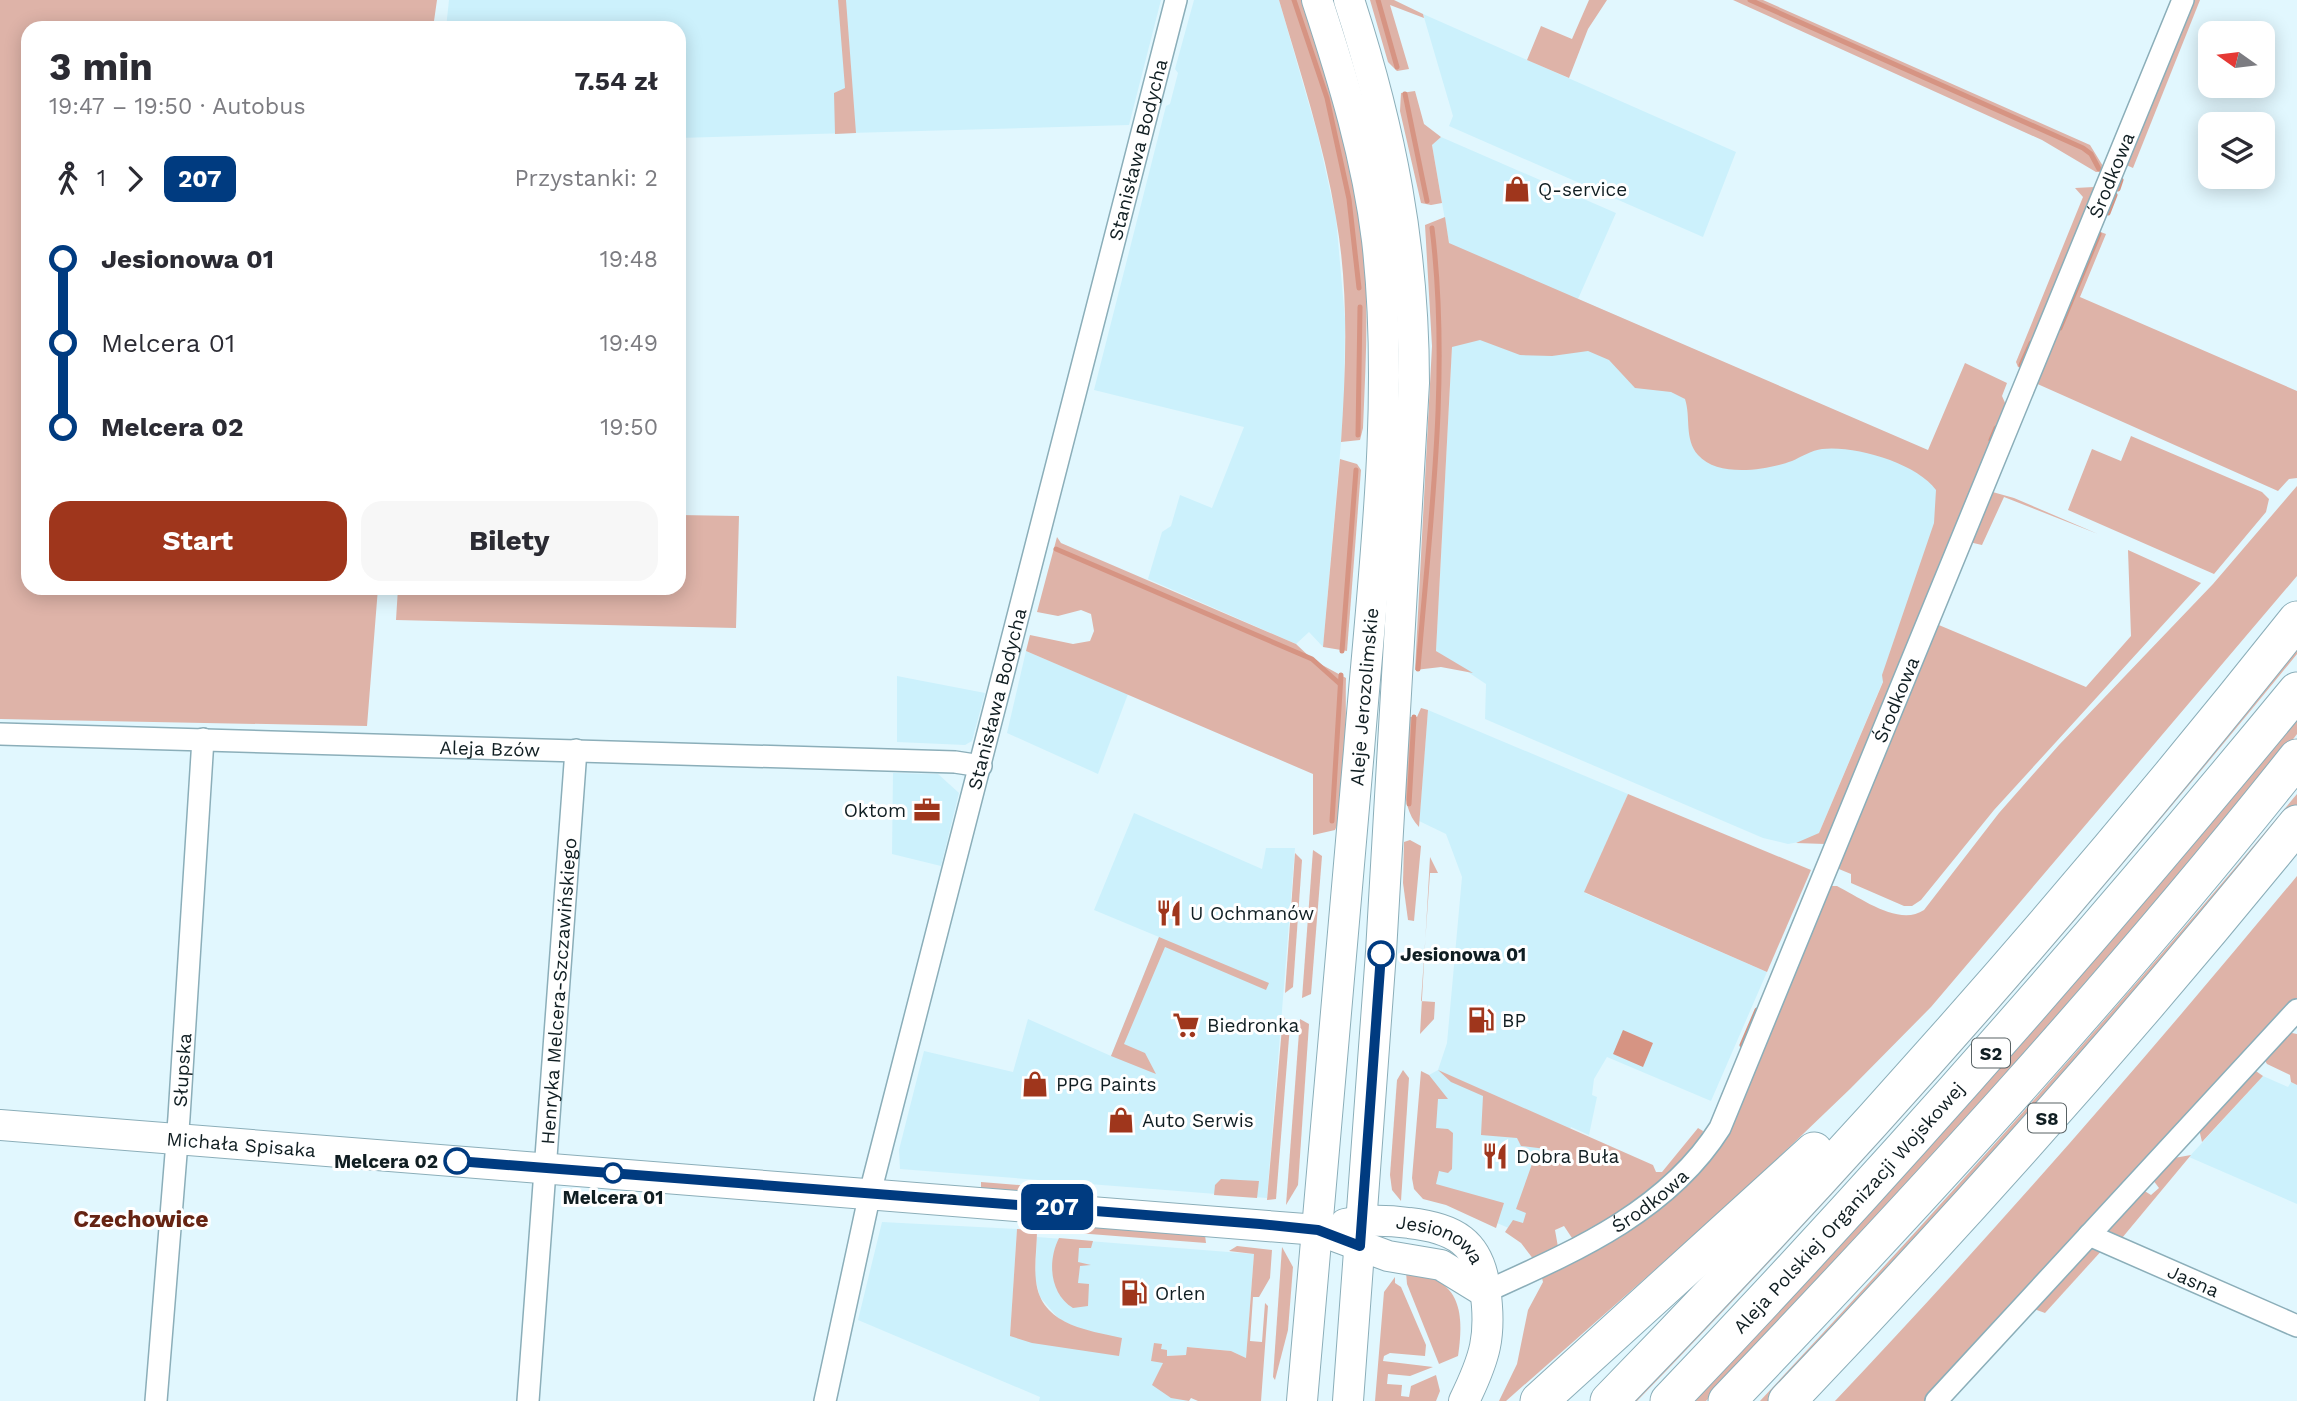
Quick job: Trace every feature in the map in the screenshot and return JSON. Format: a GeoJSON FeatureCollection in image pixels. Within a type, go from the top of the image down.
{"type":"FeatureCollection","features":[{"type":"Feature","properties":{"kind":"highway"},"geometry":{"type":"LineString","coordinates":[[1609,1401],[1869,1125],[2003,974],[2297,621]]}},
{"type":"Feature","properties":{"kind":"highway","name":"Aleja Polskiej Organizacji Wojskowej"},"geometry":{"type":"LineString","coordinates":[[1669,1401],[1945,1105],[2122,902],[2297,691]]}},
{"type":"Feature","properties":{"kind":"highway","name":"S2"},"geometry":{"type":"LineString","coordinates":[[1727,1401],[1900,1217],[2065,1033],[2297,758]]}},
{"type":"Feature","properties":{"kind":"highway","name":"S8"},"geometry":{"type":"LineString","coordinates":[[1787,1401],[1881,1302],[2118,1038],[2297,824]]}},
{"type":"Feature","properties":{"kind":"highway"},"geometry":{"type":"LineString","coordinates":[[1544,1396],[1703,1255],[2003,974]]}},
{"type":"Feature","properties":{"kind":"main road","name":"Aleje Jerozolimskie"},"geometry":{"type":"LineString","coordinates":[[1302,1401],[1369,623],[1381,454],[1384,339],[1377,239],[1366,175],[1346,91],[1317,0]]}},
{"type":"Feature","properties":{"kind":"main road","name":"Aleje Jerozolimskie"},"geometry":{"type":"LineString","coordinates":[[1349,0],[1376,88],[1396,168],[1409,254],[1414,326],[1414,383],[1390,811],[1349,1401]]}},
{"type":"Feature","properties":{"kind":"main road","name":"Michała Spisaka"},"geometry":{"type":"LineString","coordinates":[[0,1125],[1361,1233]]}},
{"type":"Feature","properties":{"kind":"main road","name":"Jesionowa"},"geometry":{"type":"LineString","coordinates":[[1361,1233],[1433,1226],[1456,1236],[1479,1259],[1489,1314],[1487,1344],[1481,1366],[1464,1401]]}},
{"type":"Feature","properties":{"kind":"street","name":"Stanisława Bodycha"},"geometry":{"type":"LineString","coordinates":[[825,1401],[870,1193],[1176,0]]}},
{"type":"Feature","properties":{"kind":"street","name":"Środkowa"},"geometry":{"type":"LineString","coordinates":[[1485,1292],[1629,1220],[1676,1183],[1720,1128],[2183,0]]}},
{"type":"Feature","properties":{"kind":"street","name":"Aleja Bzów"},"geometry":{"type":"LineString","coordinates":[[0,734],[955,762],[981,766]]}},
{"type":"Feature","properties":{"kind":"street","name":"Słupska"},"geometry":{"type":"LineString","coordinates":[[156,1401],[178,1139],[203,739]]}},
{"type":"Feature","properties":{"kind":"street","name":"Henryka Melcera-Szczawińskiego"},"geometry":{"type":"LineString","coordinates":[[528,1401],[576,750]]}},
{"type":"Feature","properties":{"kind":"street"},"geometry":{"type":"LineString","coordinates":[[1936,1401],[2297,1010]]}},
{"type":"Feature","properties":{"kind":"street","name":"Jasna"},"geometry":{"type":"LineString","coordinates":[[2089,1235],[2297,1326]]}},
{"type":"Feature","properties":{"kind":"shaded area"},"geometry":{"type":"Polygon","coordinates":[[[0,0],[437,0],[434,21],[21,21],[21,595],[377,595],[367,726],[0,719],[0,0]]]}},
{"type":"Feature","properties":{"kind":"shaded area"},"geometry":{"type":"Polygon","coordinates":[[[449,0],[1161,0],[1129,125],[686,138],[686,21],[447,21],[449,0]]]}},
{"type":"Feature","properties":{"kind":"shaded area"},"geometry":{"type":"Polygon","coordinates":[[[838,0],[846,0],[856,133],[835,134],[834,93],[845,88],[838,0]]]}},
{"type":"Feature","properties":{"kind":"shaded area"},"geometry":{"type":"Polygon","coordinates":[[[1194,0],[1279,0],[1318,136],[1336,218],[1345,319],[1344,408],[1323,647],[1309,632],[1296,644],[1148,579],[1162,532],[1171,526],[1180,495],[1212,508],[1244,427],[1094,390],[1166,106],[1170,104],[1178,73],[1175,69],[1194,0]]]}},
{"type":"Feature","properties":{"kind":"shaded area"},"geometry":{"type":"Polygon","coordinates":[[[1279,0],[1303,0],[1340,127],[1358,205],[1365,261],[1366,316],[1363,428],[1360,440],[1341,442],[1345,330],[1340,246],[1318,135],[1279,0]]]}},
{"type":"Feature","properties":{"kind":"shaded area"},"geometry":{"type":"Polygon","coordinates":[[[1370,0],[1394,0],[1423,14],[1424,18],[1390,5],[1409,69],[1397,71],[1388,62],[1370,0]]]}},
{"type":"Feature","properties":{"kind":"shaded area"},"geometry":{"type":"Polygon","coordinates":[[[1589,0],[1607,0],[1588,29],[1569,78],[1527,60],[1541,26],[1572,39],[1589,0]]]}},
{"type":"Feature","properties":{"kind":"shaded area"},"geometry":{"type":"Polygon","coordinates":[[[1733,0],[1763,0],[2090,145],[2106,171],[2096,172],[2042,140],[1733,0]]]}},
{"type":"Feature","properties":{"kind":"shaded area"},"geometry":{"type":"Polygon","coordinates":[[[2189,0],[2200,0],[2133,168],[2122,163],[2189,0]]]}},
{"type":"Feature","properties":{"kind":"shaded area"},"geometry":{"type":"Polygon","coordinates":[[[1423,14],[1736,152],[1703,237],[1449,126],[1453,116],[1423,14]]]}},
{"type":"Feature","properties":{"kind":"shaded area"},"geometry":{"type":"Polygon","coordinates":[[[1415,91],[1424,124],[1441,137],[1432,145],[1442,203],[1421,203],[1400,111],[1401,93],[1415,91]]]}},
{"type":"Feature","properties":{"kind":"shaded area"},"geometry":{"type":"Polygon","coordinates":[[[1441,137],[1616,213],[1578,299],[1972,470],[1819,833],[1805,841],[1788,844],[1763,838],[1485,719],[1486,684],[1436,651],[1452,347],[1449,243],[1432,145],[1441,137]]]}},
{"type":"Feature","properties":{"kind":"shaded area"},"geometry":{"type":"Polygon","coordinates":[[[2075,188],[2097,188],[2026,370],[2018,367],[2016,362],[2083,197],[2075,188]]]}},
{"type":"Feature","properties":{"kind":"shaded area"},"geometry":{"type":"Polygon","coordinates":[[[1445,217],[1449,243],[1928,450],[1965,363],[2007,383],[2002,396],[2006,405],[1825,844],[1796,843],[1819,833],[1883,682],[1882,675],[1934,523],[1936,490],[1927,480],[1900,464],[1851,450],[1818,450],[1792,461],[1757,469],[1718,467],[1707,462],[1694,449],[1689,435],[1685,399],[1671,392],[1635,388],[1609,360],[1588,351],[1552,356],[1520,355],[1480,340],[1452,347],[1436,651],[1473,673],[1441,667],[1415,670],[1432,346],[1425,225],[1445,217]]]}},
{"type":"Feature","properties":{"kind":"shaded area"},"geometry":{"type":"Polygon","coordinates":[[[2095,230],[2106,234],[2080,297],[2297,391],[2297,478],[2289,479],[2278,491],[2033,382],[2095,230]]]}},
{"type":"Feature","properties":{"kind":"shaded area"},"geometry":{"type":"Polygon","coordinates":[[[2131,436],[2262,492],[2269,499],[2266,512],[2214,574],[2068,510],[2092,449],[2121,461],[2131,436]]]}},
{"type":"Feature","properties":{"kind":"shaded area"},"geometry":{"type":"Polygon","coordinates":[[[1340,459],[1357,464],[1361,470],[1347,651],[1323,647],[1340,459]]]}},
{"type":"Feature","properties":{"kind":"shaded area"},"geometry":{"type":"Polygon","coordinates":[[[2297,486],[2297,576],[1931,1007],[1734,1200],[1506,1401],[1499,1401],[1517,1364],[1528,1310],[1543,1282],[1541,1274],[1682,1188],[1830,886],[1837,886],[1892,913],[1914,914],[1924,910],[1999,813],[2059,745],[2213,584],[2297,486]]]}},
{"type":"Feature","properties":{"kind":"shaded area"},"geometry":{"type":"Polygon","coordinates":[[[1989,491],[2014,498],[2098,534],[2004,497],[1982,545],[1969,542],[1989,491]]]}},
{"type":"Feature","properties":{"kind":"shaded area"},"geometry":{"type":"Polygon","coordinates":[[[686,515],[739,516],[736,628],[396,620],[398,595],[686,595],[686,515]]]}},
{"type":"Feature","properties":{"kind":"shaded area"},"geometry":{"type":"Polygon","coordinates":[[[1057,537],[1061,543],[1296,644],[1313,660],[1346,678],[1344,780],[1335,830],[1313,835],[1313,774],[1026,651],[1030,635],[1073,644],[1090,641],[1094,631],[1091,614],[1081,610],[1058,616],[1037,612],[1057,537]]]}},
{"type":"Feature","properties":{"kind":"shaded area"},"geometry":{"type":"Polygon","coordinates":[[[2128,550],[2201,583],[1994,810],[1921,900],[1912,906],[1904,906],[1851,883],[1851,874],[1834,867],[1934,623],[2086,687],[2131,636],[2128,550]]]}},
{"type":"Feature","properties":{"kind":"shaded area"},"geometry":{"type":"Polygon","coordinates":[[[2297,639],[2297,654],[2138,846],[1975,1035],[1808,1220],[1637,1401],[1624,1401],[2297,639]]]}},
{"type":"Feature","properties":{"kind":"shaded area"},"geometry":{"type":"Polygon","coordinates":[[[1026,651],[1128,694],[1098,774],[1007,733],[1026,651]]]}},
{"type":"Feature","properties":{"kind":"shaded area"},"geometry":{"type":"Polygon","coordinates":[[[897,676],[985,693],[972,741],[965,745],[897,742],[897,676]]]}},
{"type":"Feature","properties":{"kind":"shaded area"},"geometry":{"type":"Polygon","coordinates":[[[1421,708],[1428,710],[1419,827],[1411,816],[1407,803],[1404,775],[1410,717],[1417,717],[1421,708]]]}},
{"type":"Feature","properties":{"kind":"shaded area"},"geometry":{"type":"Polygon","coordinates":[[[1428,710],[1628,794],[1585,893],[1767,972],[1711,1101],[1607,1057],[1594,1079],[1592,1095],[1597,1097],[1589,1135],[1571,1127],[1525,1235],[1420,1190],[1429,1075],[1438,1070],[1447,1043],[1462,877],[1446,834],[1419,821],[1428,710]]]}},
{"type":"Feature","properties":{"kind":"shaded area"},"geometry":{"type":"Polygon","coordinates":[[[2297,716],[2297,734],[2291,742],[2004,1076],[1857,1240],[1706,1401],[1692,1401],[1924,1149],[2297,716]]]}},
{"type":"Feature","properties":{"kind":"shaded area"},"geometry":{"type":"Polygon","coordinates":[[[893,773],[938,774],[959,793],[941,866],[892,854],[893,773]]]}},
{"type":"Feature","properties":{"kind":"shaded area"},"geometry":{"type":"Polygon","coordinates":[[[1628,794],[1811,870],[1767,972],[1584,892],[1628,794]]]}},
{"type":"Feature","properties":{"kind":"shaded area"},"geometry":{"type":"Polygon","coordinates":[[[2297,794],[2297,807],[2182,947],[1772,1401],[1760,1401],[2033,1101],[2297,794]]]}},
{"type":"Feature","properties":{"kind":"shaded area"},"geometry":{"type":"Polygon","coordinates":[[[1134,813],[1262,869],[1266,848],[1295,848],[1267,1198],[900,1169],[899,1150],[924,1051],[1013,1072],[1028,1019],[1111,1056],[1159,937],[1094,910],[1134,813]]]}},
{"type":"Feature","properties":{"kind":"shaded area"},"geometry":{"type":"Polygon","coordinates":[[[1410,840],[1421,846],[1414,921],[1408,920],[1403,883],[1404,842],[1410,840]]]}},
{"type":"Feature","properties":{"kind":"shaded area"},"geometry":{"type":"Polygon","coordinates":[[[1313,850],[1322,856],[1311,994],[1302,998],[1313,850]]]}},
{"type":"Feature","properties":{"kind":"shaded area"},"geometry":{"type":"Polygon","coordinates":[[[1295,853],[1302,860],[1293,987],[1285,993],[1295,853]]]}},
{"type":"Feature","properties":{"kind":"shaded area"},"geometry":{"type":"Polygon","coordinates":[[[1430,857],[1438,873],[1430,873],[1425,938],[1430,857]]]}},
{"type":"Feature","properties":{"kind":"shaded area"},"geometry":{"type":"Polygon","coordinates":[[[2297,876],[2297,998],[1926,1401],[1835,1401],[2070,1143],[2297,876]]]}},
{"type":"Feature","properties":{"kind":"shaded area"},"geometry":{"type":"Polygon","coordinates":[[[1159,937],[1269,983],[1266,990],[1165,947],[1124,1044],[1145,1053],[1156,1074],[1111,1056],[1159,937]]]}},
{"type":"Feature","properties":{"kind":"shaded area"},"geometry":{"type":"Polygon","coordinates":[[[1425,938],[1422,1001],[1421,1001],[1425,938]]]}},
{"type":"Feature","properties":{"kind":"shaded area"},"geometry":{"type":"Polygon","coordinates":[[[1422,1001],[1435,1002],[1434,1019],[1420,1034],[1422,1001]]]}},
{"type":"Feature","properties":{"kind":"shaded area"},"geometry":{"type":"Polygon","coordinates":[[[1283,1016],[1290,1025],[1276,1199],[1267,1200],[1283,1016]]]}},
{"type":"Feature","properties":{"kind":"shaded area"},"geometry":{"type":"Polygon","coordinates":[[[1300,1019],[1309,1024],[1298,1185],[1286,1205],[1300,1019]]]}},
{"type":"Feature","properties":{"kind":"shaded area"},"geometry":{"type":"Polygon","coordinates":[[[1623,1030],[1653,1043],[1643,1067],[1613,1054],[1623,1030]]]}},
{"type":"Feature","properties":{"kind":"shaded area"},"geometry":{"type":"Polygon","coordinates":[[[2287,1034],[2297,1034],[2297,1085],[2291,1082],[2290,1075],[2267,1064],[2264,1059],[2287,1034]]]}},
{"type":"Feature","properties":{"kind":"shaded area"},"geometry":{"type":"Polygon","coordinates":[[[2253,1069],[2263,1076],[2202,1142],[2199,1129],[2253,1069]]]}},
{"type":"Feature","properties":{"kind":"shaded area"},"geometry":{"type":"Polygon","coordinates":[[[1403,1070],[1409,1078],[1401,1201],[1392,1190],[1390,1175],[1397,1080],[1403,1070]]]}},
{"type":"Feature","properties":{"kind":"shaded area"},"geometry":{"type":"Polygon","coordinates":[[[1438,1070],[1653,1165],[1656,1172],[1662,1172],[1698,1128],[1703,1131],[1702,1138],[1665,1183],[1579,1237],[1572,1238],[1564,1226],[1555,1230],[1558,1247],[1534,1260],[1521,1243],[1505,1232],[1513,1220],[1523,1223],[1526,1213],[1516,1209],[1532,1164],[1544,1165],[1546,1149],[1521,1146],[1517,1138],[1481,1135],[1483,1096],[1451,1082],[1438,1070]]]}},
{"type":"Feature","properties":{"kind":"shaded area"},"geometry":{"type":"Polygon","coordinates":[[[1421,1071],[1429,1075],[1448,1099],[1438,1099],[1436,1128],[1448,1129],[1453,1133],[1452,1169],[1448,1173],[1439,1171],[1436,1184],[1504,1203],[1496,1228],[1446,1205],[1423,1199],[1414,1189],[1412,1178],[1421,1071]]]}},
{"type":"Feature","properties":{"kind":"shaded area"},"geometry":{"type":"Polygon","coordinates":[[[2263,1076],[2288,1087],[2291,1082],[2297,1085],[2297,1204],[2189,1157],[2263,1076]]]}},
{"type":"Feature","properties":{"kind":"shaded area"},"geometry":{"type":"Polygon","coordinates":[[[2191,1155],[2122,1238],[2105,1234],[2105,1228],[2143,1190],[2151,1195],[2159,1188],[2153,1180],[2174,1158],[2191,1155]]]}},
{"type":"Feature","properties":{"kind":"shaded area"},"geometry":{"type":"Polygon","coordinates":[[[1221,1179],[1259,1181],[1257,1198],[1214,1195],[1215,1185],[1221,1179]]]}},
{"type":"Feature","properties":{"kind":"shaded area"},"geometry":{"type":"Polygon","coordinates":[[[981,1182],[1055,1188],[1055,1195],[981,1188],[981,1182]]]}},
{"type":"Feature","properties":{"kind":"shaded area"},"geometry":{"type":"Polygon","coordinates":[[[882,1222],[1017,1229],[1010,1336],[1077,1328],[1059,1319],[1040,1297],[1035,1278],[1037,1237],[1254,1254],[1246,1358],[1231,1351],[1188,1347],[1186,1355],[1167,1356],[1154,1343],[1163,1363],[1157,1378],[1178,1397],[1189,1401],[1039,1401],[1040,1397],[858,1320],[882,1222]]]}},
{"type":"Feature","properties":{"kind":"shaded area"},"geometry":{"type":"Polygon","coordinates":[[[1076,1225],[1205,1235],[1206,1243],[1064,1232],[1076,1225]]]}},
{"type":"Feature","properties":{"kind":"shaded area"},"geometry":{"type":"Polygon","coordinates":[[[1017,1229],[1037,1230],[1036,1281],[1040,1296],[1047,1307],[1068,1323],[1122,1338],[1119,1356],[1032,1343],[1010,1336],[1017,1229]]]}},
{"type":"Feature","properties":{"kind":"shaded area"},"geometry":{"type":"Polygon","coordinates":[[[1059,1238],[1093,1241],[1091,1248],[1079,1248],[1078,1262],[1091,1265],[1080,1266],[1078,1283],[1089,1284],[1088,1306],[1073,1308],[1059,1295],[1055,1286],[1052,1267],[1059,1238]]]}},
{"type":"Feature","properties":{"kind":"shaded area"},"geometry":{"type":"Polygon","coordinates":[[[2089,1245],[2104,1248],[2045,1313],[2031,1308],[2089,1245]]]}},
{"type":"Feature","properties":{"kind":"shaded area"},"geometry":{"type":"Polygon","coordinates":[[[1237,1246],[1272,1250],[1270,1278],[1259,1297],[1253,1297],[1250,1341],[1262,1342],[1265,1303],[1268,1306],[1261,1401],[1198,1401],[1191,1398],[1189,1401],[1171,1398],[1152,1385],[1163,1363],[1151,1361],[1154,1343],[1162,1344],[1161,1349],[1167,1350],[1167,1356],[1186,1355],[1187,1347],[1231,1351],[1246,1358],[1254,1254],[1229,1251],[1237,1246]]]}},
{"type":"Feature","properties":{"kind":"shaded area"},"geometry":{"type":"Polygon","coordinates":[[[1282,1247],[1293,1267],[1288,1330],[1275,1380],[1273,1377],[1282,1247]]]}},
{"type":"Feature","properties":{"kind":"shaded area"},"geometry":{"type":"Polygon","coordinates":[[[1406,1272],[1424,1275],[1448,1288],[1459,1310],[1458,1356],[1439,1364],[1407,1284],[1406,1272]]]}},
{"type":"Feature","properties":{"kind":"shaded area"},"geometry":{"type":"Polygon","coordinates":[[[1395,1277],[1395,1283],[1401,1287],[1426,1345],[1425,1356],[1390,1353],[1384,1356],[1383,1361],[1433,1367],[1410,1376],[1388,1374],[1387,1384],[1402,1385],[1401,1396],[1409,1397],[1411,1386],[1436,1375],[1440,1391],[1436,1401],[1375,1401],[1384,1292],[1395,1277]]]}},
{"type":"Feature","properties":{"kind":"waterway"},"geometry":{"type":"LineString","coordinates":[[1294,0],[1327,98],[1349,199],[1359,288]]}},
{"type":"Feature","properties":{"kind":"waterway"},"geometry":{"type":"LineString","coordinates":[[1378,0],[1397,67]]}},
{"type":"Feature","properties":{"kind":"waterway"},"geometry":{"type":"LineString","coordinates":[[1750,0],[2083,148],[2091,154],[2099,169]]}},
{"type":"Feature","properties":{"kind":"waterway"},"geometry":{"type":"LineString","coordinates":[[1405,94],[1427,201]]}},
{"type":"Feature","properties":{"kind":"waterway"},"geometry":{"type":"LineString","coordinates":[[2118,189],[2121,180]]}},
{"type":"Feature","properties":{"kind":"waterway"},"geometry":{"type":"LineString","coordinates":[[2108,213],[2115,195]]}},
{"type":"Feature","properties":{"kind":"waterway"},"geometry":{"type":"LineString","coordinates":[[1418,669],[1439,393],[1437,283],[1432,228]]}},
{"type":"Feature","properties":{"kind":"waterway"},"geometry":{"type":"LineString","coordinates":[[2060,328],[2099,234]]}},
{"type":"Feature","properties":{"kind":"waterway"},"geometry":{"type":"LineString","coordinates":[[1358,435],[1360,307]]}},
{"type":"Feature","properties":{"kind":"waterway"},"geometry":{"type":"LineString","coordinates":[[2021,365],[2031,343]]}},
{"type":"Feature","properties":{"kind":"waterway"},"geometry":{"type":"LineString","coordinates":[[1991,440],[1996,428]]}},
{"type":"Feature","properties":{"kind":"waterway"},"geometry":{"type":"LineString","coordinates":[[1342,651],[1356,470]]}},
{"type":"Feature","properties":{"kind":"waterway"},"geometry":{"type":"LineString","coordinates":[[1056,549],[1312,659],[1340,684]]}},
{"type":"Feature","properties":{"kind":"waterway"},"geometry":{"type":"LineString","coordinates":[[1332,821],[1341,675]]}},
{"type":"Feature","properties":{"kind":"waterway"},"geometry":{"type":"LineString","coordinates":[[1409,804],[1414,717]]}},
{"type":"Feature","properties":{"kind":"waterway"},"geometry":{"type":"LineString","coordinates":[[1742,1045],[1757,1010]]}},
{"type":"Feature","properties":{"kind":"bus line","name":"207"},"geometry":{"type":"LineString","coordinates":[[457,1161],[1260,1224],[1318,1230],[1360,1246],[1381,954]]}},
{"type":"Feature","properties":{"kind":"place","name":"Q-service"},"geometry":{"type":"Point","coordinates":[1517,189]}},
{"type":"Feature","properties":{"kind":"place","name":"Oktom"},"geometry":{"type":"Point","coordinates":[927,810]}},
{"type":"Feature","properties":{"kind":"place","name":"U Ochmanów"},"geometry":{"type":"Point","coordinates":[1169,913]}},
{"type":"Feature","properties":{"kind":"place","name":"Jesionowa 01"},"geometry":{"type":"Point","coordinates":[1381,954]}},
{"type":"Feature","properties":{"kind":"place","name":"BP"},"geometry":{"type":"Point","coordinates":[1481,1020]}},
{"type":"Feature","properties":{"kind":"place","name":"Biedronka"},"geometry":{"type":"Point","coordinates":[1186,1025]}},
{"type":"Feature","properties":{"kind":"place","name":"PPG Paints"},"geometry":{"type":"Point","coordinates":[1035,1084]}},
{"type":"Feature","properties":{"kind":"place","name":"Auto Serwis"},"geometry":{"type":"Point","coordinates":[1121,1120]}},
{"type":"Feature","properties":{"kind":"place","name":"Dobra Buła"},"geometry":{"type":"Point","coordinates":[1495,1156]}},
{"type":"Feature","properties":{"kind":"place","name":"Melcera 02"},"geometry":{"type":"Point","coordinates":[457,1161]}},
{"type":"Feature","properties":{"kind":"place","name":"Melcera 01"},"geometry":{"type":"Point","coordinates":[613,1173]}},
{"type":"Feature","properties":{"kind":"place","name":"Orlen"},"geometry":{"type":"Point","coordinates":[1134,1293]}},
{"type":"Feature","properties":{"kind":"district","name":"Czechowice"},"geometry":{"type":"Point","coordinates":[141,1219]}}]}
